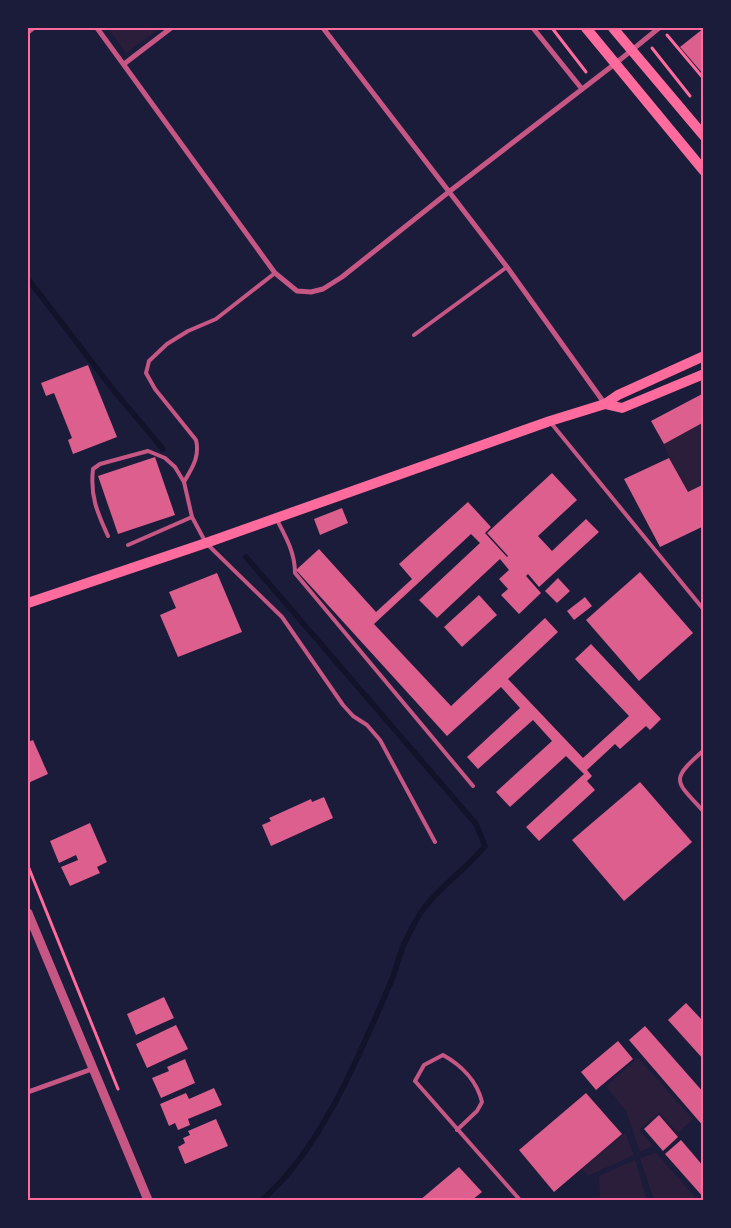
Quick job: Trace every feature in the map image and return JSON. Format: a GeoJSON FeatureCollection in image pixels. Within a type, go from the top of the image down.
{"type":"FeatureCollection","features":[{"type":"Feature","properties":{"kind":"main road"},"geometry":{"type":"LineString","coordinates":[[586,28],[704,171]]}},
{"type":"Feature","properties":{"kind":"main road"},"geometry":{"type":"LineString","coordinates":[[613,28],[704,136]]}},
{"type":"Feature","properties":{"kind":"main road"},"geometry":{"type":"LineString","coordinates":[[28,602],[276,518],[550,421],[605,404],[618,395],[704,356]]}},
{"type":"Feature","properties":{"kind":"main road"},"geometry":{"type":"LineString","coordinates":[[605,404],[622,408],[704,374]]}},
{"type":"Feature","properties":{"kind":"street"},"geometry":{"type":"LineString","coordinates":[[28,32],[33,28]]}},
{"type":"Feature","properties":{"kind":"street"},"geometry":{"type":"LineString","coordinates":[[97,28],[275,273],[297,291],[311,292],[322,289],[342,277],[660,28]]}},
{"type":"Feature","properties":{"kind":"street"},"geometry":{"type":"LineString","coordinates":[[124,64],[171,28]]}},
{"type":"Feature","properties":{"kind":"street"},"geometry":{"type":"LineString","coordinates":[[323,28],[450,191],[605,404]]}},
{"type":"Feature","properties":{"kind":"street"},"geometry":{"type":"LineString","coordinates":[[533,28],[582,89]]}},
{"type":"Feature","properties":{"kind":"street"},"geometry":{"type":"LineString","coordinates":[[28,913],[92,1070],[148,1200]]}},
{"type":"Feature","properties":{"kind":"street"},"geometry":{"type":"LineString","coordinates":[[28,1092],[92,1070]]}},
{"type":"Feature","properties":{"kind":"lane"},"geometry":{"type":"LineString","coordinates":[[414,335],[507,267]]}},
{"type":"Feature","properties":{"kind":"lane"},"geometry":{"type":"LineString","coordinates":[[184,482],[196,462],[198,449],[196,440],[155,389],[146,373],[149,361],[167,344],[188,330],[216,319],[275,273]]}},
{"type":"Feature","properties":{"kind":"lane"},"geometry":{"type":"LineString","coordinates":[[550,421],[704,610]]}},
{"type":"Feature","properties":{"kind":"lane"},"geometry":{"type":"LineString","coordinates":[[108,536],[98,514],[91,487],[93,469],[100,464],[148,451],[165,458],[175,468],[184,482],[192,517],[206,542],[282,617],[343,705],[380,740],[435,842]]}},
{"type":"Feature","properties":{"kind":"lane"},"geometry":{"type":"LineString","coordinates":[[128,544],[192,517]]}},
{"type":"Feature","properties":{"kind":"lane"},"geometry":{"type":"LineString","coordinates":[[276,518],[290,544],[295,562],[295,573],[473,786]]}},
{"type":"Feature","properties":{"kind":"lane"},"geometry":{"type":"LineString","coordinates":[[703,753],[683,770],[679,776],[680,785],[704,812]]}},
{"type":"Feature","properties":{"kind":"lane"},"geometry":{"type":"LineString","coordinates":[[457,1130],[477,1111],[482,1102],[479,1091],[467,1074],[455,1062],[443,1055],[424,1065],[415,1081],[457,1130],[520,1200]]}},
{"type":"Feature","properties":{"kind":"path"},"geometry":{"type":"LineString","coordinates":[[660,28],[704,78]]}},
{"type":"Feature","properties":{"kind":"path"},"geometry":{"type":"LineString","coordinates":[[28,866],[119,1092]]}},
{"type":"Feature","properties":{"kind":"shaded area"},"geometry":{"type":"Polygon","coordinates":[[[108,28],[160,28],[126,53],[108,28]]]}},
{"type":"Feature","properties":{"kind":"shaded area"},"geometry":{"type":"Polygon","coordinates":[[[703,422],[703,484],[688,492],[669,458],[664,444],[703,422]]]}},
{"type":"Feature","properties":{"kind":"shaded area"},"geometry":{"type":"Polygon","coordinates":[[[638,1058],[693,1119],[678,1133],[659,1113],[639,1130],[653,1146],[640,1152],[626,1111],[606,1086],[638,1058]]]}},
{"type":"Feature","properties":{"kind":"shaded area"},"geometry":{"type":"Polygon","coordinates":[[[625,1133],[634,1155],[588,1176],[582,1169],[625,1133]]]}},
{"type":"Feature","properties":{"kind":"shaded area"},"geometry":{"type":"Polygon","coordinates":[[[656,1153],[697,1199],[654,1200],[640,1158],[656,1153]]]}},
{"type":"Feature","properties":{"kind":"shaded area"},"geometry":{"type":"Polygon","coordinates":[[[635,1160],[647,1200],[602,1200],[600,1198],[599,1176],[635,1160]]]}},
{"type":"Feature","properties":{"kind":"building"},"geometry":{"type":"Polygon","coordinates":[[[704,28],[704,75],[680,47],[704,28]]]}},
{"type":"Feature","properties":{"kind":"building"},"geometry":{"type":"Polygon","coordinates":[[[88,365],[117,437],[73,454],[68,440],[72,438],[54,393],[46,396],[41,383],[88,365]]]}},
{"type":"Feature","properties":{"kind":"building"},"geometry":{"type":"Polygon","coordinates":[[[704,393],[704,422],[664,444],[651,421],[704,393]]]}},
{"type":"Feature","properties":{"kind":"building"},"geometry":{"type":"Polygon","coordinates":[[[155,457],[175,515],[118,534],[98,476],[155,457]]]}},
{"type":"Feature","properties":{"kind":"building"},"geometry":{"type":"Polygon","coordinates":[[[669,458],[688,492],[704,484],[704,526],[660,547],[624,479],[669,458]]]}},
{"type":"Feature","properties":{"kind":"building"},"geometry":{"type":"Polygon","coordinates":[[[552,473],[577,500],[538,536],[552,551],[586,519],[599,532],[539,587],[528,574],[526,576],[541,593],[519,614],[501,595],[508,589],[499,579],[509,570],[500,559],[437,618],[419,600],[480,543],[471,534],[374,624],[451,706],[545,618],[558,632],[508,679],[583,758],[629,716],[575,659],[591,644],[661,719],[650,730],[646,726],[620,749],[615,744],[587,770],[592,776],[587,781],[595,790],[539,841],[526,827],[584,774],[566,756],[510,807],[496,792],[552,741],[533,720],[478,769],[467,757],[520,708],[501,687],[447,736],[296,570],[319,549],[376,612],[412,579],[399,564],[468,502],[491,527],[485,533],[507,557],[487,533],[552,473]]]}},
{"type":"Feature","properties":{"kind":"building"},"geometry":{"type":"Polygon","coordinates":[[[342,508],[348,523],[320,535],[314,519],[342,508]]]}},
{"type":"Feature","properties":{"kind":"building"},"geometry":{"type":"Polygon","coordinates":[[[640,572],[693,633],[639,681],[586,620],[640,572]]]}},
{"type":"Feature","properties":{"kind":"building"},"geometry":{"type":"Polygon","coordinates":[[[217,573],[242,632],[178,657],[160,615],[176,608],[169,592],[217,573]]]}},
{"type":"Feature","properties":{"kind":"building"},"geometry":{"type":"Polygon","coordinates":[[[558,578],[570,591],[557,603],[545,591],[558,578]]]}},
{"type":"Feature","properties":{"kind":"building"},"geometry":{"type":"Polygon","coordinates":[[[479,595],[497,615],[462,647],[444,627],[479,595]]]}},
{"type":"Feature","properties":{"kind":"building"},"geometry":{"type":"Polygon","coordinates":[[[585,597],[592,606],[574,620],[567,611],[585,597]]]}},
{"type":"Feature","properties":{"kind":"building"},"geometry":{"type":"Polygon","coordinates":[[[33,740],[48,774],[28,783],[28,742],[33,740]]]}},
{"type":"Feature","properties":{"kind":"building"},"geometry":{"type":"Polygon","coordinates":[[[640,782],[692,842],[624,901],[572,840],[640,782]]]}},
{"type":"Feature","properties":{"kind":"building"},"geometry":{"type":"Polygon","coordinates":[[[324,797],[333,818],[271,846],[262,825],[271,821],[269,818],[311,799],[312,802],[324,797]]]}},
{"type":"Feature","properties":{"kind":"building"},"geometry":{"type":"Polygon","coordinates":[[[90,823],[107,862],[97,867],[100,873],[70,886],[61,867],[78,860],[76,855],[59,863],[50,841],[90,823]]]}},
{"type":"Feature","properties":{"kind":"building"},"geometry":{"type":"Polygon","coordinates":[[[164,997],[174,1018],[136,1035],[127,1014],[164,997]]]}},
{"type":"Feature","properties":{"kind":"building"},"geometry":{"type":"Polygon","coordinates":[[[686,1003],[704,1022],[704,1060],[668,1020],[686,1003]]]}},
{"type":"Feature","properties":{"kind":"building"},"geometry":{"type":"Polygon","coordinates":[[[176,1025],[188,1049],[147,1068],[136,1044],[176,1025]]]}},
{"type":"Feature","properties":{"kind":"building"},"geometry":{"type":"Polygon","coordinates":[[[645,1026],[704,1093],[704,1127],[629,1040],[645,1026]]]}},
{"type":"Feature","properties":{"kind":"building"},"geometry":{"type":"Polygon","coordinates":[[[618,1041],[633,1059],[596,1090],[581,1072],[618,1041]]]}},
{"type":"Feature","properties":{"kind":"building"},"geometry":{"type":"Polygon","coordinates":[[[185,1059],[195,1083],[161,1098],[152,1078],[169,1071],[167,1067],[185,1059]]]}},
{"type":"Feature","properties":{"kind":"building"},"geometry":{"type":"Polygon","coordinates":[[[214,1088],[222,1105],[188,1119],[190,1125],[178,1130],[175,1123],[169,1126],[160,1104],[186,1093],[189,1099],[214,1088]]]}},
{"type":"Feature","properties":{"kind":"building"},"geometry":{"type":"Polygon","coordinates":[[[586,1093],[622,1134],[554,1192],[519,1150],[586,1093]]]}},
{"type":"Feature","properties":{"kind":"building"},"geometry":{"type":"Polygon","coordinates":[[[659,1115],[678,1137],[663,1151],[644,1129],[659,1115]]]}},
{"type":"Feature","properties":{"kind":"building"},"geometry":{"type":"Polygon","coordinates":[[[216,1119],[228,1146],[185,1164],[178,1147],[185,1143],[183,1138],[190,1135],[188,1131],[216,1119]]]}},
{"type":"Feature","properties":{"kind":"building"},"geometry":{"type":"Polygon","coordinates":[[[681,1140],[704,1167],[704,1198],[665,1154],[681,1140]]]}},
{"type":"Feature","properties":{"kind":"building"},"geometry":{"type":"Polygon","coordinates":[[[459,1167],[482,1192],[472,1200],[420,1200],[459,1167]]]}},
{"type":"Feature","properties":{"kind":"waterway"},"geometry":{"type":"LineString","coordinates":[[28,279],[115,392],[163,449]]}},
{"type":"Feature","properties":{"kind":"waterway"},"geometry":{"type":"LineString","coordinates":[[246,557],[476,824],[485,846],[438,892],[419,915],[404,943],[392,978],[366,1040],[336,1100],[320,1129],[302,1155],[283,1180],[262,1200]]}}]}
